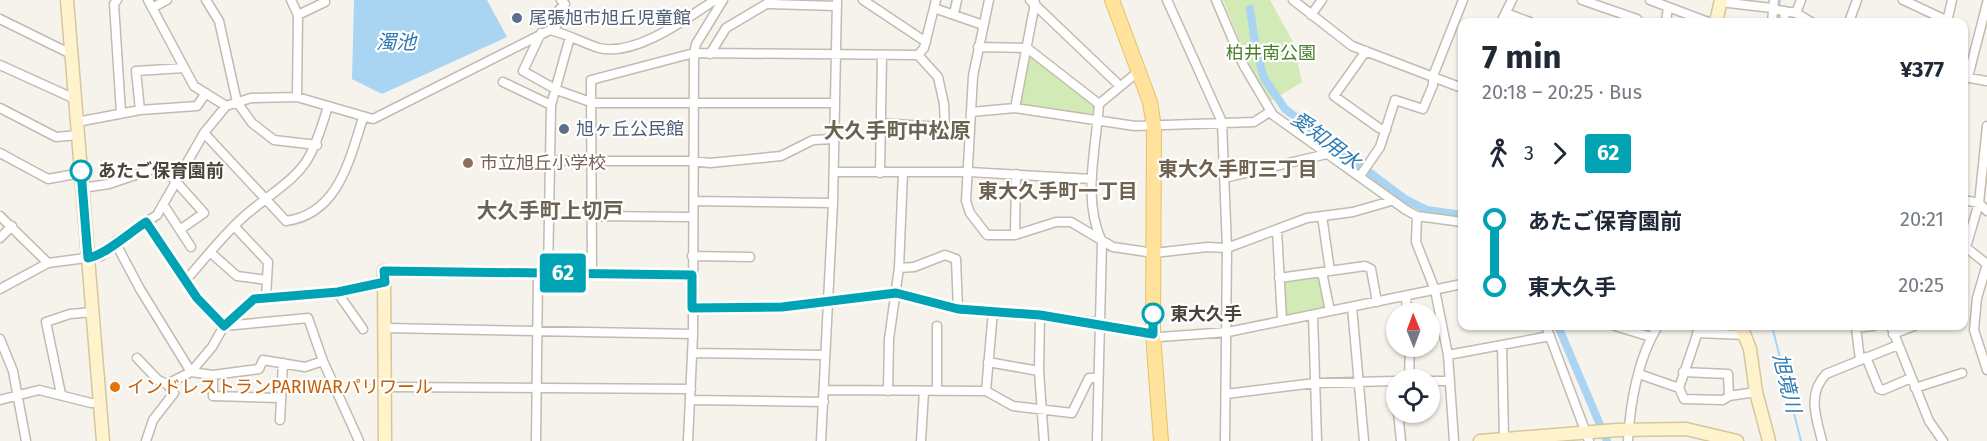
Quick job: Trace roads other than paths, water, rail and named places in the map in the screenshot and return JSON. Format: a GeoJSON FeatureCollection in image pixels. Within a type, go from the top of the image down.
{"type":"FeatureCollection","features":[{"type":"Feature","properties":{"kind":"main road"},"geometry":{"type":"LineString","coordinates":[[1112,0],[1150,102],[1154,127],[1153,334],[1161,441]]}},
{"type":"Feature","properties":{"kind":"street"},"geometry":{"type":"LineString","coordinates":[[67,0],[103,441]]}},
{"type":"Feature","properties":{"kind":"street"},"geometry":{"type":"LineString","coordinates":[[117,0],[114,4],[122,113]]}},
{"type":"Feature","properties":{"kind":"street"},"geometry":{"type":"LineString","coordinates":[[166,0],[150,4],[194,86],[226,106]]}},
{"type":"Feature","properties":{"kind":"street"},"geometry":{"type":"LineString","coordinates":[[207,0],[219,21],[237,102],[252,123],[274,140],[317,145]]}},
{"type":"Feature","properties":{"kind":"street"},"geometry":{"type":"LineString","coordinates":[[291,0],[298,15],[297,97]]}},
{"type":"Feature","properties":{"kind":"street"},"geometry":{"type":"LineString","coordinates":[[555,31],[559,10],[565,4],[561,0]]}},
{"type":"Feature","properties":{"kind":"street"},"geometry":{"type":"LineString","coordinates":[[0,289],[48,263],[101,256],[115,242],[157,214],[204,134],[226,106],[251,98],[297,97],[363,118],[373,119],[541,33],[555,31],[600,48],[621,48],[653,37],[715,0]]}},
{"type":"Feature","properties":{"kind":"street"},"geometry":{"type":"LineString","coordinates":[[688,441],[693,334],[694,54],[696,44],[723,0]]}},
{"type":"Feature","properties":{"kind":"street"},"geometry":{"type":"LineString","coordinates":[[862,0],[926,42]]}},
{"type":"Feature","properties":{"kind":"street"},"geometry":{"type":"LineString","coordinates":[[954,14],[957,0]]}},
{"type":"Feature","properties":{"kind":"street"},"geometry":{"type":"LineString","coordinates":[[989,0],[978,48],[969,129],[966,201],[970,213],[987,235],[1015,235],[1056,222],[1071,222],[1113,247],[1154,253],[1207,247],[1227,248],[1306,218],[1353,212],[1391,201]]}},
{"type":"Feature","properties":{"kind":"street"},"geometry":{"type":"LineString","coordinates":[[1167,0],[1222,122],[1227,248],[1226,441]]}},
{"type":"Feature","properties":{"kind":"street"},"geometry":{"type":"LineString","coordinates":[[1216,0],[1244,66],[1271,111],[1391,201],[1417,216],[1458,221]]}},
{"type":"Feature","properties":{"kind":"street"},"geometry":{"type":"LineString","coordinates":[[1293,0],[1352,46],[1458,86]]}},
{"type":"Feature","properties":{"kind":"street"},"geometry":{"type":"LineString","coordinates":[[1311,15],[1322,0]]}},
{"type":"Feature","properties":{"kind":"street"},"geometry":{"type":"LineString","coordinates":[[1360,176],[1378,150],[1395,100],[1424,110],[1433,85],[1433,76],[1463,0]]}},
{"type":"Feature","properties":{"kind":"street"},"geometry":{"type":"LineString","coordinates":[[1582,0],[1635,18]]}},
{"type":"Feature","properties":{"kind":"street"},"geometry":{"type":"LineString","coordinates":[[1650,0],[1697,18]]}},
{"type":"Feature","properties":{"kind":"street"},"geometry":{"type":"LineString","coordinates":[[1796,13],[1801,0]]}},
{"type":"Feature","properties":{"kind":"street"},"geometry":{"type":"LineString","coordinates":[[1850,18],[1857,0]]}},
{"type":"Feature","properties":{"kind":"street"},"geometry":{"type":"LineString","coordinates":[[1903,0],[1940,18]]}},
{"type":"Feature","properties":{"kind":"street"},"geometry":{"type":"LineString","coordinates":[[1949,18],[1952,0]]}},
{"type":"Feature","properties":{"kind":"street"},"geometry":{"type":"LineString","coordinates":[[1034,1],[1120,86]]}},
{"type":"Feature","properties":{"kind":"street"},"geometry":{"type":"LineString","coordinates":[[1015,108],[1034,1]]}},
{"type":"Feature","properties":{"kind":"street"},"geometry":{"type":"LineString","coordinates":[[1503,18],[1509,1]]}},
{"type":"Feature","properties":{"kind":"street"},"geometry":{"type":"LineString","coordinates":[[1717,18],[1720,1],[1777,8],[1796,13],[1804,18]]}},
{"type":"Feature","properties":{"kind":"street"},"geometry":{"type":"LineString","coordinates":[[298,15],[325,2]]}},
{"type":"Feature","properties":{"kind":"street"},"geometry":{"type":"LineString","coordinates":[[710,54],[726,28],[771,2],[837,3],[833,203],[821,441]]}},
{"type":"Feature","properties":{"kind":"street"},"geometry":{"type":"LineString","coordinates":[[1968,70],[1987,3]]}},
{"type":"Feature","properties":{"kind":"street"},"geometry":{"type":"LineString","coordinates":[[918,55],[926,42],[935,4],[983,25]]}},
{"type":"Feature","properties":{"kind":"street"},"geometry":{"type":"LineString","coordinates":[[1667,18],[1668,7]]}},
{"type":"Feature","properties":{"kind":"street"},"geometry":{"type":"LineString","coordinates":[[1506,13],[1519,18]]}},
{"type":"Feature","properties":{"kind":"street"},"geometry":{"type":"LineString","coordinates":[[0,19],[71,54]]}},
{"type":"Feature","properties":{"kind":"street"},"geometry":{"type":"LineString","coordinates":[[541,33],[523,71],[558,90],[593,103],[835,103]]}},
{"type":"Feature","properties":{"kind":"street"},"geometry":{"type":"LineString","coordinates":[[548,274],[551,105],[558,90],[570,37]]}},
{"type":"Feature","properties":{"kind":"street"},"geometry":{"type":"LineString","coordinates":[[978,48],[1027,48],[1099,104]]}},
{"type":"Feature","properties":{"kind":"street"},"geometry":{"type":"LineString","coordinates":[[1366,51],[1334,96],[1379,128],[1386,130]]}},
{"type":"Feature","properties":{"kind":"street"},"geometry":{"type":"LineString","coordinates":[[591,273],[593,103],[591,80],[694,54],[918,55],[938,77],[945,129]]}},
{"type":"Feature","properties":{"kind":"street"},"geometry":{"type":"LineString","coordinates":[[880,173],[882,55]]}},
{"type":"Feature","properties":{"kind":"street"},"geometry":{"type":"LineString","coordinates":[[0,65],[75,99]]}},
{"type":"Feature","properties":{"kind":"street"},"geometry":{"type":"LineString","coordinates":[[140,110],[136,71],[184,68]]}},
{"type":"Feature","properties":{"kind":"street"},"geometry":{"type":"LineString","coordinates":[[1097,441],[1102,242],[1094,223],[1092,179],[1099,104],[1139,71]]}},
{"type":"Feature","properties":{"kind":"street"},"geometry":{"type":"LineString","coordinates":[[1968,77],[1987,81]]}},
{"type":"Feature","properties":{"kind":"street"},"geometry":{"type":"LineString","coordinates":[[503,82],[551,105]]}},
{"type":"Feature","properties":{"kind":"street"},"geometry":{"type":"LineString","coordinates":[[0,108],[56,137],[122,113],[197,106],[206,93]]}},
{"type":"Feature","properties":{"kind":"street"},"geometry":{"type":"LineString","coordinates":[[185,281],[247,214],[266,201],[307,165],[317,145],[328,105]]}},
{"type":"Feature","properties":{"kind":"street"},"geometry":{"type":"LineString","coordinates":[[971,112],[1015,108],[1154,127],[1254,122],[1271,111]]}},
{"type":"Feature","properties":{"kind":"street"},"geometry":{"type":"LineString","coordinates":[[204,134],[286,221],[301,219],[324,205],[338,185],[363,118]]}},
{"type":"Feature","properties":{"kind":"street"},"geometry":{"type":"LineString","coordinates":[[880,123],[969,129]]}},
{"type":"Feature","properties":{"kind":"street"},"geometry":{"type":"LineString","coordinates":[[1968,238],[1979,203],[1986,157],[1987,126]]}},
{"type":"Feature","properties":{"kind":"street"},"geometry":{"type":"LineString","coordinates":[[551,161],[692,160],[710,163],[781,156],[813,140],[834,139]]}},
{"type":"Feature","properties":{"kind":"street"},"geometry":{"type":"LineString","coordinates":[[0,153],[48,179],[81,173]]}},
{"type":"Feature","properties":{"kind":"street"},"geometry":{"type":"LineString","coordinates":[[1224,178],[1327,154]]}},
{"type":"Feature","properties":{"kind":"street"},"geometry":{"type":"LineString","coordinates":[[82,188],[109,184],[162,166],[204,213],[181,229]]}},
{"type":"Feature","properties":{"kind":"street"},"geometry":{"type":"LineString","coordinates":[[834,172],[969,172],[1092,179]]}},
{"type":"Feature","properties":{"kind":"street"},"geometry":{"type":"LineString","coordinates":[[888,391],[889,339],[899,268],[903,172]]}},
{"type":"Feature","properties":{"kind":"street"},"geometry":{"type":"LineString","coordinates":[[1015,235],[1016,174]]}},
{"type":"Feature","properties":{"kind":"street"},"geometry":{"type":"LineString","coordinates":[[694,201],[833,203]]}},
{"type":"Feature","properties":{"kind":"street"},"geometry":{"type":"LineString","coordinates":[[1968,201],[1979,203],[1987,211]]}},
{"type":"Feature","properties":{"kind":"street"},"geometry":{"type":"LineString","coordinates":[[163,204],[191,247]]}},
{"type":"Feature","properties":{"kind":"street"},"geometry":{"type":"LineString","coordinates":[[0,216],[48,263]]}},
{"type":"Feature","properties":{"kind":"street"},"geometry":{"type":"LineString","coordinates":[[591,216],[693,217]]}},
{"type":"Feature","properties":{"kind":"street"},"geometry":{"type":"LineString","coordinates":[[1322,216],[1330,311]]}},
{"type":"Feature","properties":{"kind":"street"},"geometry":{"type":"LineString","coordinates":[[1417,216],[1416,242],[1435,290],[1448,355],[1454,441]]}},
{"type":"Feature","properties":{"kind":"street"},"geometry":{"type":"LineString","coordinates":[[146,222],[185,281],[224,326]]}},
{"type":"Feature","properties":{"kind":"street"},"geometry":{"type":"LineString","coordinates":[[0,238],[12,226]]}},
{"type":"Feature","properties":{"kind":"street"},"geometry":{"type":"LineString","coordinates":[[235,227],[268,262],[266,298]]}},
{"type":"Feature","properties":{"kind":"street"},"geometry":{"type":"LineString","coordinates":[[1276,230],[1282,320]]}},
{"type":"Feature","properties":{"kind":"street"},"geometry":{"type":"LineString","coordinates":[[115,242],[140,289],[191,372]]}},
{"type":"Feature","properties":{"kind":"street"},"geometry":{"type":"LineString","coordinates":[[1968,249],[1987,264],[1977,298],[1974,330],[1987,370]]}},
{"type":"Feature","properties":{"kind":"street"},"geometry":{"type":"LineString","coordinates":[[212,253],[237,276],[267,280]]}},
{"type":"Feature","properties":{"kind":"street"},"geometry":{"type":"LineString","coordinates":[[899,268],[914,267],[945,255],[956,259],[958,309]]}},
{"type":"Feature","properties":{"kind":"street"},"geometry":{"type":"LineString","coordinates":[[693,256],[750,257]]}},
{"type":"Feature","properties":{"kind":"street"},"geometry":{"type":"LineString","coordinates":[[1279,278],[1365,266],[1371,268],[1377,302]]}},
{"type":"Feature","properties":{"kind":"street"},"geometry":{"type":"LineString","coordinates":[[167,384],[191,372],[212,347],[224,326],[254,299],[338,292],[385,277],[591,273],[692,275]]}},
{"type":"Feature","properties":{"kind":"street"},"geometry":{"type":"LineString","coordinates":[[536,441],[538,274]]}},
{"type":"Feature","properties":{"kind":"street"},"geometry":{"type":"LineString","coordinates":[[385,277],[385,441]]}},
{"type":"Feature","properties":{"kind":"street"},"geometry":{"type":"LineString","coordinates":[[692,308],[782,307],[829,299],[896,293],[958,309],[1040,315],[1101,324],[1160,337],[1228,332],[1458,285]]}},
{"type":"Feature","properties":{"kind":"street"},"geometry":{"type":"LineString","coordinates":[[338,292],[363,329]]}},
{"type":"Feature","properties":{"kind":"street"},"geometry":{"type":"LineString","coordinates":[[1406,296],[1406,303]]}},
{"type":"Feature","properties":{"kind":"street"},"geometry":{"type":"LineString","coordinates":[[1352,307],[1364,441]]}},
{"type":"Feature","properties":{"kind":"street"},"geometry":{"type":"LineString","coordinates":[[986,391],[993,311]]}},
{"type":"Feature","properties":{"kind":"street"},"geometry":{"type":"LineString","coordinates":[[61,394],[46,321],[69,314],[93,312]]}},
{"type":"Feature","properties":{"kind":"street"},"geometry":{"type":"LineString","coordinates":[[1040,315],[1039,371],[1044,441]]}},
{"type":"Feature","properties":{"kind":"street"},"geometry":{"type":"LineString","coordinates":[[1313,315],[1317,441]]}},
{"type":"Feature","properties":{"kind":"street"},"geometry":{"type":"LineString","coordinates":[[224,326],[308,318],[323,361],[359,441]]}},
{"type":"Feature","properties":{"kind":"street"},"geometry":{"type":"LineString","coordinates":[[937,327],[937,391]]}},
{"type":"Feature","properties":{"kind":"street"},"geometry":{"type":"LineString","coordinates":[[386,328],[693,334]]}},
{"type":"Feature","properties":{"kind":"street"},"geometry":{"type":"LineString","coordinates":[[1548,330],[1589,435]]}},
{"type":"Feature","properties":{"kind":"street"},"geometry":{"type":"LineString","coordinates":[[1627,330],[1651,337]]}},
{"type":"Feature","properties":{"kind":"street"},"geometry":{"type":"LineString","coordinates":[[1624,434],[1639,374],[1655,330]]}},
{"type":"Feature","properties":{"kind":"street"},"geometry":{"type":"LineString","coordinates":[[1698,330],[1679,388],[1684,399],[1723,400],[1729,396],[1756,392]]}},
{"type":"Feature","properties":{"kind":"street"},"geometry":{"type":"LineString","coordinates":[[1744,330],[1756,392],[1769,441]]}},
{"type":"Feature","properties":{"kind":"street"},"geometry":{"type":"LineString","coordinates":[[1856,330],[1863,358],[1880,389],[1883,390],[1911,378]]}},
{"type":"Feature","properties":{"kind":"street"},"geometry":{"type":"LineString","coordinates":[[1892,330],[1929,421],[1943,441]]}},
{"type":"Feature","properties":{"kind":"street"},"geometry":{"type":"LineString","coordinates":[[1448,355],[1550,336]]}},
{"type":"Feature","properties":{"kind":"street"},"geometry":{"type":"LineString","coordinates":[[0,339],[13,371],[26,441]]}},
{"type":"Feature","properties":{"kind":"street"},"geometry":{"type":"LineString","coordinates":[[1502,345],[1504,439]]}},
{"type":"Feature","properties":{"kind":"street"},"geometry":{"type":"LineString","coordinates":[[1822,441],[1814,406],[1817,384],[1826,374],[1898,345]]}},
{"type":"Feature","properties":{"kind":"street"},"geometry":{"type":"LineString","coordinates":[[692,352],[824,355]]}},
{"type":"Feature","properties":{"kind":"street"},"geometry":{"type":"LineString","coordinates":[[137,358],[174,393],[153,420],[146,441]]}},
{"type":"Feature","properties":{"kind":"street"},"geometry":{"type":"LineString","coordinates":[[191,372],[213,375],[259,369],[263,360],[305,367],[323,361]]}},
{"type":"Feature","properties":{"kind":"street"},"geometry":{"type":"LineString","coordinates":[[988,362],[1039,371]]}},
{"type":"Feature","properties":{"kind":"street"},"geometry":{"type":"LineString","coordinates":[[280,420],[283,363]]}},
{"type":"Feature","properties":{"kind":"street"},"geometry":{"type":"LineString","coordinates":[[1683,372],[1728,374],[1729,396]]}},
{"type":"Feature","properties":{"kind":"street"},"geometry":{"type":"LineString","coordinates":[[1915,388],[1962,373]]}},
{"type":"Feature","properties":{"kind":"street"},"geometry":{"type":"LineString","coordinates":[[1639,374],[1679,388]]}},
{"type":"Feature","properties":{"kind":"street"},"geometry":{"type":"LineString","coordinates":[[213,375],[213,396],[280,398]]}},
{"type":"Feature","properties":{"kind":"street"},"geometry":{"type":"LineString","coordinates":[[824,390],[986,391],[1013,406],[1072,413],[1089,378],[1098,378]]}},
{"type":"Feature","properties":{"kind":"street"},"geometry":{"type":"LineString","coordinates":[[1226,394],[1315,384],[1386,381]]}},
{"type":"Feature","properties":{"kind":"street"},"geometry":{"type":"LineString","coordinates":[[1440,381],[1450,381]]}},
{"type":"Feature","properties":{"kind":"street"},"geometry":{"type":"LineString","coordinates":[[386,387],[691,389]]}},
{"type":"Feature","properties":{"kind":"street"},"geometry":{"type":"LineString","coordinates":[[0,400],[39,390],[91,403],[101,403]]}},
{"type":"Feature","properties":{"kind":"street"},"geometry":{"type":"LineString","coordinates":[[921,441],[924,391]]}},
{"type":"Feature","properties":{"kind":"street"},"geometry":{"type":"LineString","coordinates":[[690,400],[824,402]]}},
{"type":"Feature","properties":{"kind":"street"},"geometry":{"type":"LineString","coordinates":[[1399,423],[1401,441]]}},
{"type":"Feature","properties":{"kind":"street"},"geometry":{"type":"LineString","coordinates":[[1480,441],[1686,429],[1737,441]]}},
{"type":"Feature","properties":{"kind":"water","name":"濁池"},"geometry":{"type":"Polygon","coordinates":[[[354,0],[487,0],[507,37],[382,94],[352,79],[354,0]]]}},
{"type":"Feature","properties":{"kind":"waterway","name":"旭境川"},"geometry":{"type":"LineString","coordinates":[[1778,18],[1780,0]]}},
{"type":"Feature","properties":{"kind":"waterway","name":"愛知用水"},"geometry":{"type":"LineString","coordinates":[[1250,9],[1256,49],[1264,78],[1285,109],[1405,199],[1427,210],[1458,214]]}},
{"type":"Feature","properties":{"kind":"waterway","name":"愛知用水"},"geometry":{"type":"LineString","coordinates":[[1560,330],[1607,441]]}},
{"type":"Feature","properties":{"kind":"waterway","name":"旭境川"},"geometry":{"type":"LineString","coordinates":[[1773,330],[1801,441]]}},
{"type":"Feature","properties":{"kind":"place","name":"尾張旭市旭丘児童館"},"geometry":{"type":"Point","coordinates":[517,18]}},
{"type":"Feature","properties":{"kind":"place","name":"旭ヶ丘公民館"},"geometry":{"type":"Point","coordinates":[564,129]}},
{"type":"Feature","properties":{"kind":"place","name":"市立旭丘小学校"},"geometry":{"type":"Point","coordinates":[468,163]}},
{"type":"Feature","properties":{"kind":"place","name":"あたご保育園前"},"geometry":{"type":"Point","coordinates":[81,171]}},
{"type":"Feature","properties":{"kind":"place","name":"東大久手"},"geometry":{"type":"Point","coordinates":[1153,314]}},
{"type":"Feature","properties":{"kind":"place","name":"インドレストランPARIWARパリワール"},"geometry":{"type":"Point","coordinates":[115,387]}},
{"type":"Feature","properties":{"kind":"district","name":"大久手町中松原"},"geometry":{"type":"Point","coordinates":[897,131]}},
{"type":"Feature","properties":{"kind":"district","name":"東大久手町三丁目"},"geometry":{"type":"Point","coordinates":[1238,169]}},
{"type":"Feature","properties":{"kind":"district","name":"東大久手町一丁目"},"geometry":{"type":"Point","coordinates":[1058,191]}},
{"type":"Feature","properties":{"kind":"district","name":"大久手町上切戸"},"geometry":{"type":"Point","coordinates":[550,211]}},
{"type":"Feature","properties":{"kind":"park label","name":"柏井南公園"},"geometry":{"type":"Point","coordinates":[1271,53]}}]}
